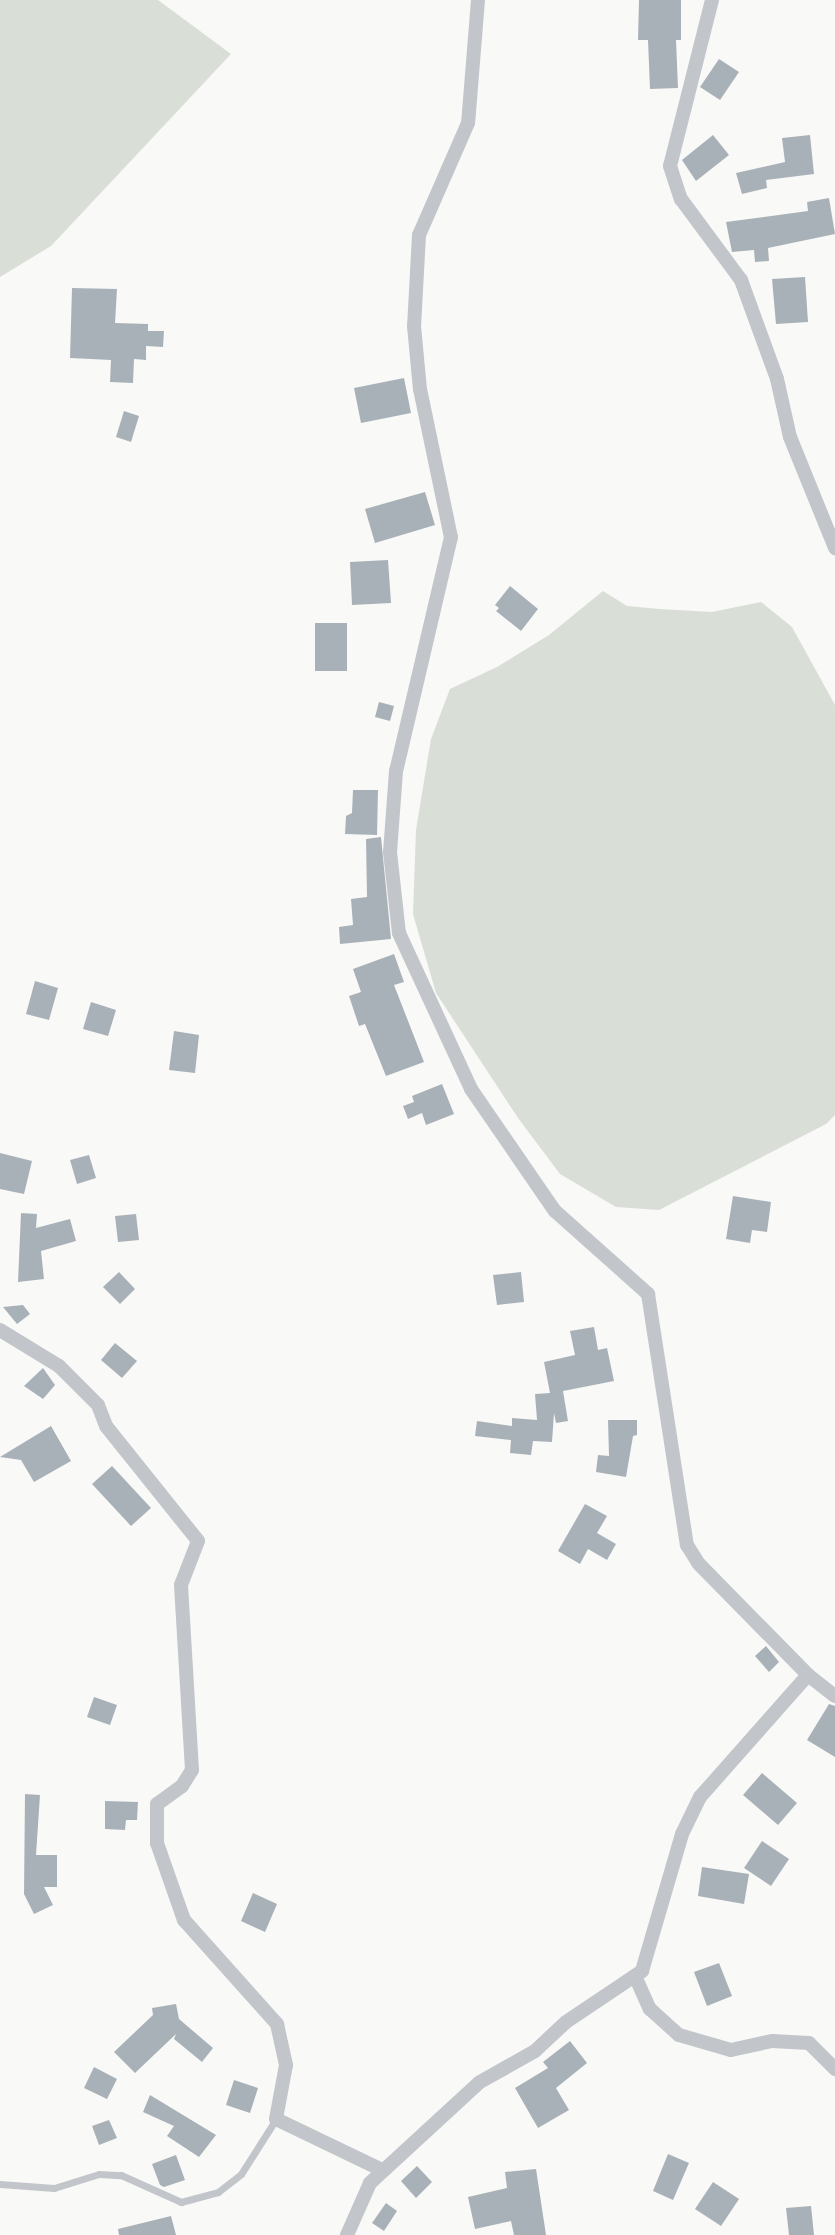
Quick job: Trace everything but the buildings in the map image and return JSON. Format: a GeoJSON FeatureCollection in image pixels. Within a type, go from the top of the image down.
{"type":"FeatureCollection","features":[{"type":"Feature","properties":{"kind":"street"},"geometry":{"type":"LineString","coordinates":[[478,0],[468,123],[419,235],[414,326],[420,389],[451,537],[396,771],[390,852],[399,933],[471,1089],[555,1211],[648,1294],[687,1545],[699,1564],[808,1675],[835,1696]]}},
{"type":"Feature","properties":{"kind":"street"},"geometry":{"type":"LineString","coordinates":[[712,0],[670,166],[681,199],[741,280],[777,379],[790,437],[835,548]]}},
{"type":"Feature","properties":{"kind":"street"},"geometry":{"type":"LineString","coordinates":[[0,1330],[59,1366],[98,1405],[106,1426],[198,1541],[181,1585],[192,1770],[182,1786],[157,1804],[157,1843],[184,1920],[277,2024],[286,2065],[276,2119],[382,2170]]}},
{"type":"Feature","properties":{"kind":"street"},"geometry":{"type":"LineString","coordinates":[[347,2235],[370,2183],[480,2082],[535,2051],[566,2022],[642,1971],[682,1834],[700,1797],[808,1675]]}},
{"type":"Feature","properties":{"kind":"street"},"geometry":{"type":"LineString","coordinates":[[635,1976],[650,2009],[679,2035],[731,2050],[772,2041],[809,2043],[835,2069]]}},
{"type":"Feature","properties":{"kind":"lane"},"geometry":{"type":"LineString","coordinates":[[0,2184],[54,2188],[99,2174],[121,2175],[181,2202],[218,2192],[241,2174],[276,2119]]}},
{"type":"Feature","properties":{"kind":"shaded area"},"geometry":{"type":"Polygon","coordinates":[[[0,0],[158,0],[231,54],[51,246],[0,277],[0,0]]]}},
{"type":"Feature","properties":{"kind":"shaded area"},"geometry":{"type":"Polygon","coordinates":[[[603,591],[627,606],[659,609],[712,612],[761,602],[792,627],[835,705],[835,1115],[826,1124],[659,1210],[616,1207],[560,1174],[518,1118],[436,993],[413,914],[416,830],[431,739],[450,689],[497,667],[549,635],[603,591]]]}}]}
